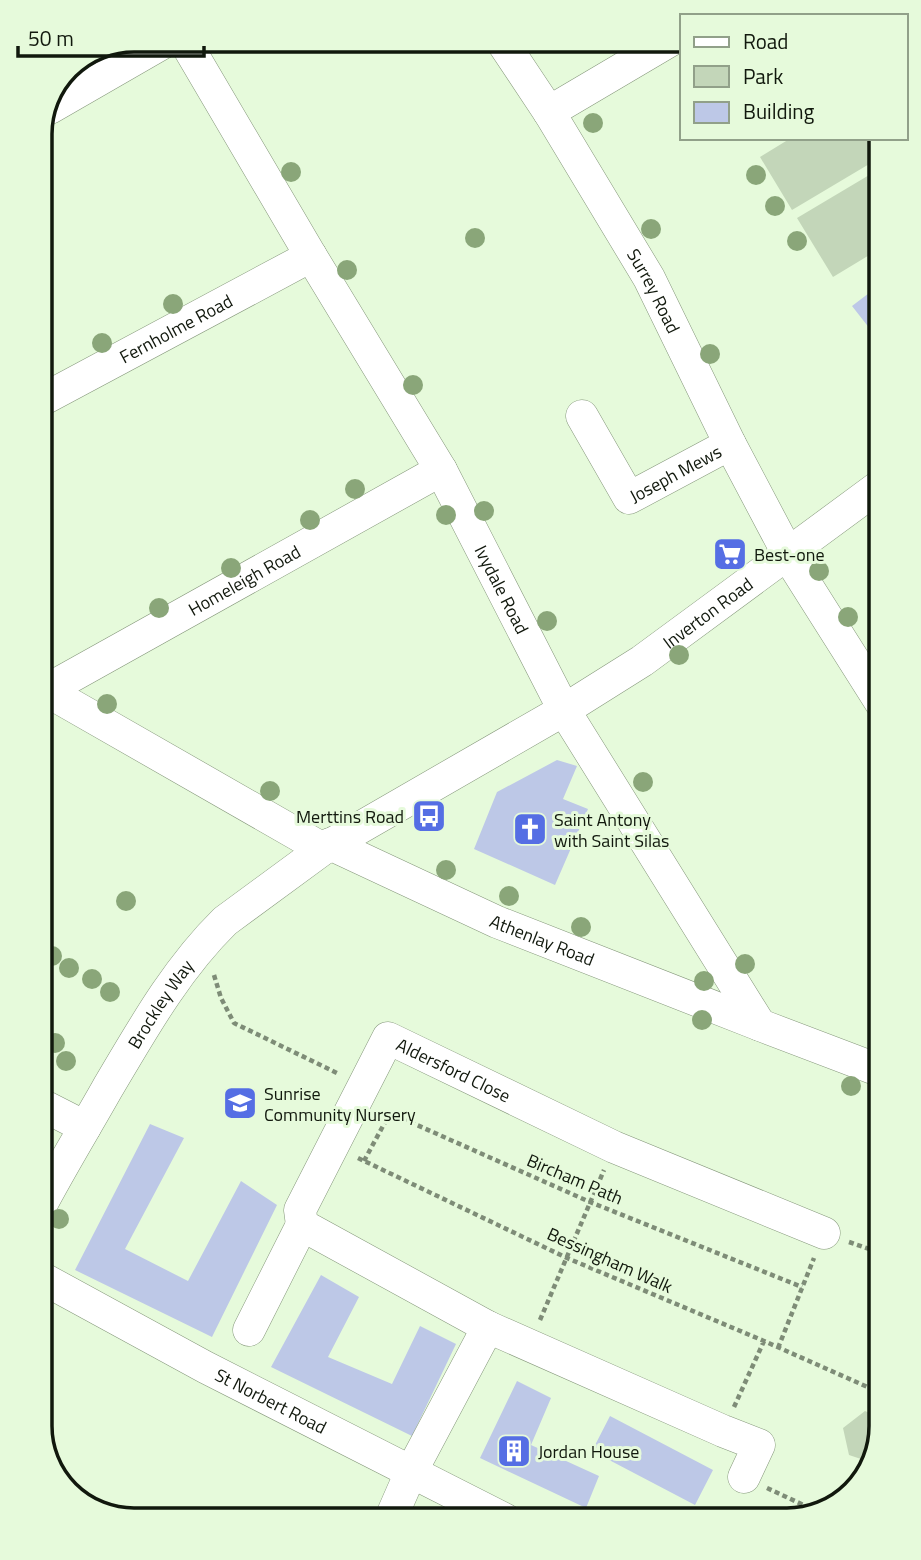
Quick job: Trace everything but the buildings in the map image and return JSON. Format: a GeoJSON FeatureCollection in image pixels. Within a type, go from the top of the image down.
{"type":"FeatureCollection","features":[{"type":"Feature","properties":{"kind":"street"},"geometry":{"type":"LineString","coordinates":[[59,103],[147,52]]}},
{"type":"Feature","properties":{"kind":"street","name":"Ivydale Road"},"geometry":{"type":"LineString","coordinates":[[191,52],[440,470],[564,710],[760,1025]]}},
{"type":"Feature","properties":{"kind":"street","name":"Surrey Road"},"geometry":{"type":"LineString","coordinates":[[509,53],[649,278],[730,444],[788,553],[869,684]]}},
{"type":"Feature","properties":{"kind":"street"},"geometry":{"type":"LineString","coordinates":[[549,113],[650,53]]}},
{"type":"Feature","properties":{"kind":"street","name":"Fernholme Road"},"geometry":{"type":"LineString","coordinates":[[53,394],[311,256]]}},
{"type":"Feature","properties":{"kind":"street","name":"Joseph Mews"},"geometry":{"type":"LineString","coordinates":[[582,416],[629,498],[730,444]]}},
{"type":"Feature","properties":{"kind":"street","name":"Homeleigh Road"},"geometry":{"type":"LineString","coordinates":[[53,684],[440,470]]}},
{"type":"Feature","properties":{"kind":"street","name":"Inverton Road"},"geometry":{"type":"LineString","coordinates":[[564,710],[642,661],[869,494]]}},
{"type":"Feature","properties":{"kind":"street","name":"Athenlay Road"},"geometry":{"type":"LineString","coordinates":[[53,694],[327,847],[497,922],[760,1025]]}},
{"type":"Feature","properties":{"kind":"street"},"geometry":{"type":"LineString","coordinates":[[327,847],[564,710]]}},
{"type":"Feature","properties":{"kind":"street","name":"Brockley Way"},"geometry":{"type":"LineString","coordinates":[[52,1185],[144,1027],[178,976],[225,921],[327,847]]}},
{"type":"Feature","properties":{"kind":"street"},"geometry":{"type":"LineString","coordinates":[[760,1025],[869,1066]]}},
{"type":"Feature","properties":{"kind":"street","name":"Aldersford Close"},"geometry":{"type":"LineString","coordinates":[[249,1330],[302,1225],[300,1210],[388,1038],[614,1147],[824,1233]]}},
{"type":"Feature","properties":{"kind":"street"},"geometry":{"type":"LineString","coordinates":[[52,1110],[85,1127]]}},
{"type":"Feature","properties":{"kind":"street"},"geometry":{"type":"LineString","coordinates":[[302,1225],[488,1328],[759,1445],[744,1477]]}},
{"type":"Feature","properties":{"kind":"street","name":"St Norbert Road"},"geometry":{"type":"LineString","coordinates":[[52,1284],[205,1367],[480,1507]]}},
{"type":"Feature","properties":{"kind":"street"},"geometry":{"type":"LineString","coordinates":[[396,1507],[411,1472],[488,1328]]}},
{"type":"Feature","properties":{"kind":"path"},"geometry":{"type":"LineString","coordinates":[[211,964],[221,998],[234,1023],[362,1085]]}},
{"type":"Feature","properties":{"kind":"path","name":"Bircham Path"},"geometry":{"type":"LineString","coordinates":[[364,1161],[390,1113],[590,1202],[802,1287]]}},
{"type":"Feature","properties":{"kind":"path","name":"Bessingham Walk"},"geometry":{"type":"LineString","coordinates":[[331,1146],[567,1258],[869,1388]]}},
{"type":"Feature","properties":{"kind":"path"},"geometry":{"type":"LineString","coordinates":[[528,1345],[614,1147]]}},
{"type":"Feature","properties":{"kind":"path"},"geometry":{"type":"LineString","coordinates":[[778,1348],[824,1233],[869,1249]]}},
{"type":"Feature","properties":{"kind":"path"},"geometry":{"type":"LineString","coordinates":[[723,1431],[764,1341]]}},
{"type":"Feature","properties":{"kind":"path"},"geometry":{"type":"LineString","coordinates":[[744,1477],[805,1505]]}},
{"type":"Feature","properties":{"kind":"green space"},"geometry":{"type":"Polygon","coordinates":[[[788,140],[869,140],[869,164],[792,210],[760,157],[788,140]]]}},
{"type":"Feature","properties":{"kind":"green space"},"geometry":{"type":"Polygon","coordinates":[[[869,175],[869,255],[833,277],[797,218],[869,175]]]}},
{"type":"Feature","properties":{"kind":"green space"},"geometry":{"type":"Polygon","coordinates":[[[865,1411],[869,1413],[868,1437],[861,1459],[849,1455],[843,1428],[865,1411]]]}},
{"type":"Feature","properties":{"kind":"place","name":"Best-one"},"geometry":{"type":"Point","coordinates":[730,554]}},
{"type":"Feature","properties":{"kind":"place","name":"Merttins Road"},"geometry":{"type":"Point","coordinates":[429,816]}},
{"type":"Feature","properties":{"kind":"place","name":"Saint Antony with Saint Silas"},"geometry":{"type":"Point","coordinates":[530,829]}},
{"type":"Feature","properties":{"kind":"place","name":"Sunrise Community Nursery"},"geometry":{"type":"Point","coordinates":[240,1103]}},
{"type":"Feature","properties":{"kind":"place","name":"Jordan House"},"geometry":{"type":"Point","coordinates":[514,1451]}}]}
